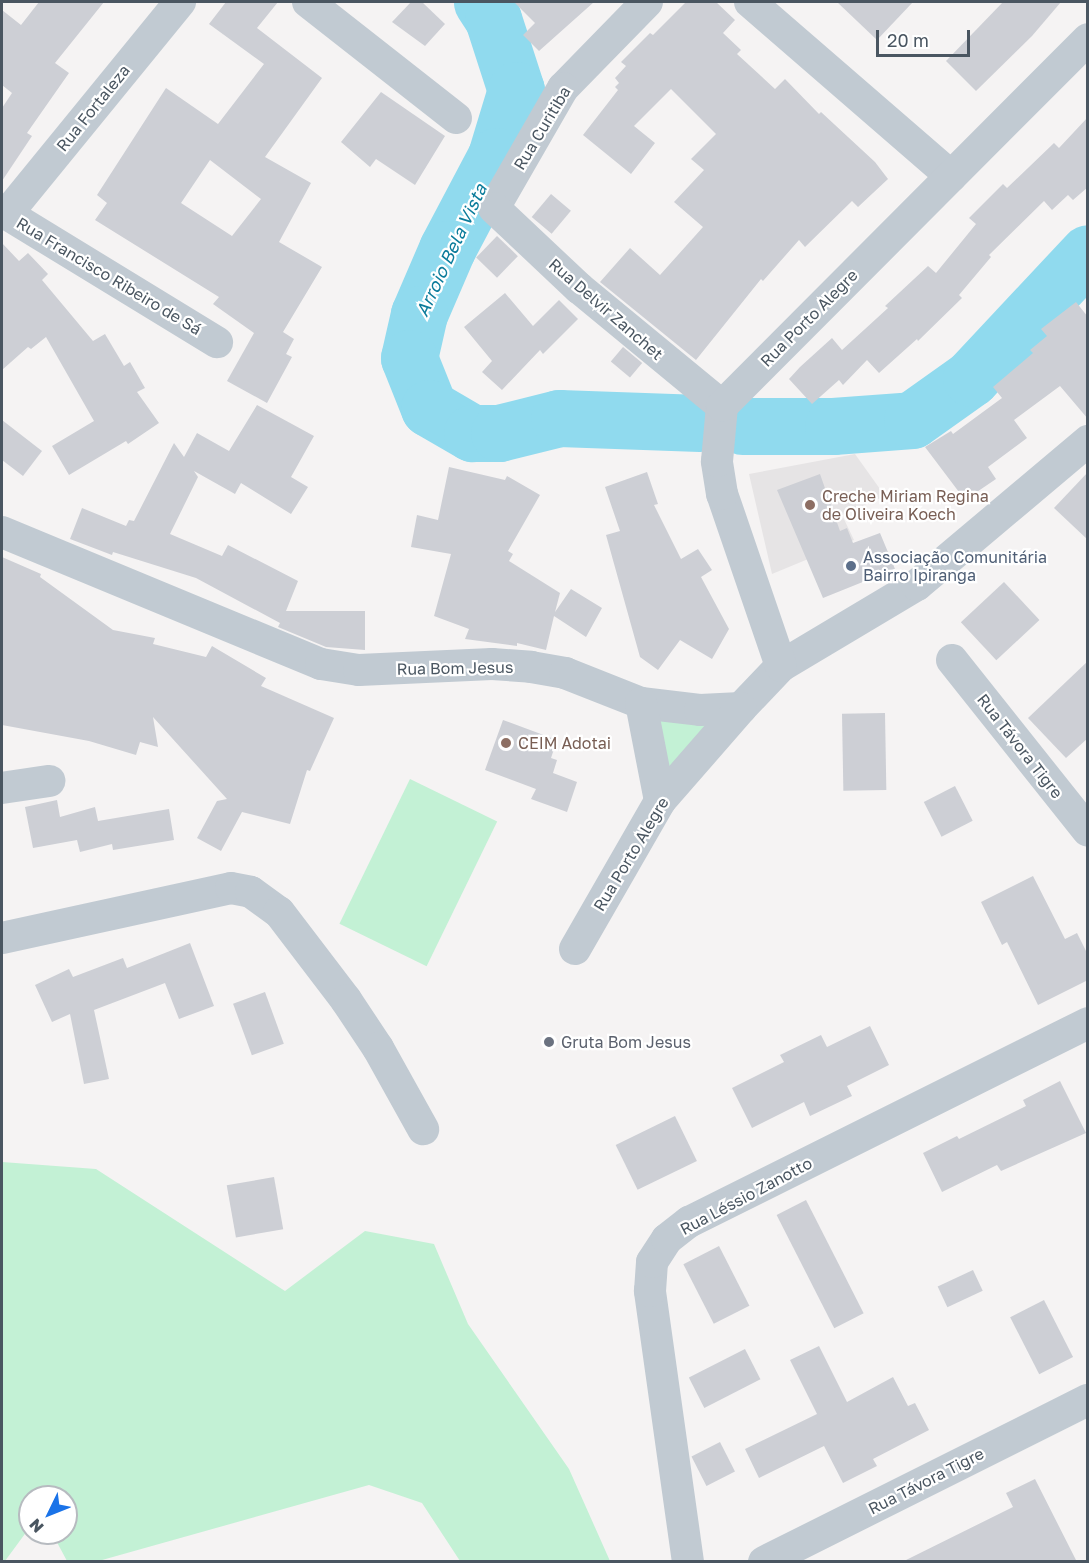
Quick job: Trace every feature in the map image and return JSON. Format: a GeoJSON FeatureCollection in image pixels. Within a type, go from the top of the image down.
{"type":"FeatureCollection","features":[{"type":"Feature","properties":{"kind":"street","name":"Rua Fortaleza"},"geometry":{"type":"LineString","coordinates":[[4,212],[180,2]]}},
{"type":"Feature","properties":{"kind":"street"},"geometry":{"type":"LineString","coordinates":[[308,2],[456,118]]}},
{"type":"Feature","properties":{"kind":"street","name":"Rua Curitiba"},"geometry":{"type":"LineString","coordinates":[[494,208],[563,88],[647,2]]}},
{"type":"Feature","properties":{"kind":"street"},"geometry":{"type":"LineString","coordinates":[[750,2],[951,176]]}},
{"type":"Feature","properties":{"kind":"street","name":"Rua Porto Alegre"},"geometry":{"type":"LineString","coordinates":[[722,406],[1088,39]]}},
{"type":"Feature","properties":{"kind":"street","name":"Rua Delvir Zanchet"},"geometry":{"type":"LineString","coordinates":[[494,208],[587,296],[722,406]]}},
{"type":"Feature","properties":{"kind":"street","name":"Rua Francisco Ribeiro de Sá"},"geometry":{"type":"LineString","coordinates":[[4,212],[217,342]]}},
{"type":"Feature","properties":{"kind":"street"},"geometry":{"type":"LineString","coordinates":[[722,406],[717,461],[722,494],[781,666]]}},
{"type":"Feature","properties":{"kind":"street"},"geometry":{"type":"LineString","coordinates":[[741,708],[781,666],[917,585],[1088,441]]}},
{"type":"Feature","properties":{"kind":"street","name":"Rua Bom Jesus"},"geometry":{"type":"LineString","coordinates":[[2,532],[321,664],[359,670],[492,664],[531,667],[565,673],[641,703],[700,710],[741,708]]}},
{"type":"Feature","properties":{"kind":"street","name":"Rua Távora Tigre"},"geometry":{"type":"LineString","coordinates":[[952,660],[1088,831]]}},
{"type":"Feature","properties":{"kind":"street"},"geometry":{"type":"LineString","coordinates":[[641,703],[660,801]]}},
{"type":"Feature","properties":{"kind":"street","name":"Rua Porto Alegre"},"geometry":{"type":"LineString","coordinates":[[574,950],[660,801],[741,708]]}},
{"type":"Feature","properties":{"kind":"street"},"geometry":{"type":"LineString","coordinates":[[2,788],[49,781]]}},
{"type":"Feature","properties":{"kind":"street"},"geometry":{"type":"LineString","coordinates":[[2,938],[231,888],[251,892],[279,912],[346,1000],[378,1048],[423,1129]]}},
{"type":"Feature","properties":{"kind":"street","name":"Rua Léssio Zanotto"},"geometry":{"type":"LineString","coordinates":[[688,1562],[650,1291],[652,1262],[667,1239],[689,1222],[1088,1023]]}},
{"type":"Feature","properties":{"kind":"street","name":"Rua Távora Tigre"},"geometry":{"type":"LineString","coordinates":[[764,1562],[1088,1400]]}},
{"type":"Feature","properties":{"kind":"shaded area","name":"Creche Miriam Regina de Oliveira Koech"},"geometry":{"type":"Polygon","coordinates":[[[855,454],[885,496],[842,515],[854,540],[772,574],[749,474],[855,454]]]}},
{"type":"Feature","properties":{"kind":"green space"},"geometry":{"type":"Polygon","coordinates":[[[652,716],[720,723],[670,781],[652,716]]]}},
{"type":"Feature","properties":{"kind":"green space"},"geometry":{"type":"Polygon","coordinates":[[[410,779],[497,822],[427,966],[339,924],[410,779]]]}},
{"type":"Feature","properties":{"kind":"green space"},"geometry":{"type":"Polygon","coordinates":[[[2,1162],[96,1169],[285,1291],[365,1231],[434,1244],[468,1324],[569,1469],[610,1561],[460,1561],[422,1503],[369,1485],[95,1562],[67,1561],[58,1545],[78,1545],[78,1485],[18,1485],[18,1543],[5,1561],[2,1561],[2,1162]]]}},
{"type":"Feature","properties":{"kind":"building"},"geometry":{"type":"Polygon","coordinates":[[[39,2],[104,2],[55,63],[69,73],[27,133],[32,136],[2,181],[2,108],[12,93],[2,85],[2,10],[21,25],[39,2]]]}},
{"type":"Feature","properties":{"kind":"building"},"geometry":{"type":"Polygon","coordinates":[[[226,2],[278,2],[257,28],[322,78],[265,157],[311,183],[279,242],[322,267],[283,332],[294,339],[286,354],[292,357],[267,403],[227,381],[254,333],[213,304],[219,297],[95,220],[107,203],[97,195],[166,88],[218,124],[264,64],[209,24],[226,2]],[[210,160],[181,203],[232,236],[261,199],[210,160]]]}},
{"type":"Feature","properties":{"kind":"building"},"geometry":{"type":"Polygon","coordinates":[[[411,2],[422,2],[445,24],[425,46],[392,22],[411,2]]]}},
{"type":"Feature","properties":{"kind":"building"},"geometry":{"type":"Polygon","coordinates":[[[514,2],[594,2],[539,51],[523,35],[535,23],[514,2]]]}},
{"type":"Feature","properties":{"kind":"building"},"geometry":{"type":"Polygon","coordinates":[[[686,2],[716,2],[735,20],[723,33],[741,50],[737,54],[775,89],[785,79],[819,114],[821,112],[875,162],[888,179],[858,207],[852,201],[805,247],[799,240],[763,281],[761,279],[696,360],[600,282],[630,248],[660,275],[703,227],[674,202],[704,170],[691,159],[716,134],[671,89],[634,126],[655,143],[631,174],[583,135],[618,90],[615,87],[619,83],[615,78],[626,66],[621,62],[650,33],[653,35],[686,2]]]}},
{"type":"Feature","properties":{"kind":"building"},"geometry":{"type":"Polygon","coordinates":[[[837,2],[913,2],[877,40],[837,2]]]}},
{"type":"Feature","properties":{"kind":"building"},"geometry":{"type":"Polygon","coordinates":[[[1003,2],[1061,2],[1032,36],[976,91],[946,61],[1003,2]]]}},
{"type":"Feature","properties":{"kind":"building"},"geometry":{"type":"Polygon","coordinates":[[[381,92],[445,136],[415,185],[376,159],[370,167],[341,142],[381,92]]]}},
{"type":"Feature","properties":{"kind":"building"},"geometry":{"type":"Polygon","coordinates":[[[1088,117],[1088,187],[1073,200],[1068,195],[1052,210],[1044,201],[989,255],[991,257],[959,295],[962,298],[918,341],[917,339],[879,373],[867,360],[843,385],[839,380],[812,404],[789,379],[800,367],[832,338],[842,350],[888,308],[885,306],[928,266],[936,273],[976,224],[969,218],[1003,184],[1007,188],[1054,143],[1059,148],[1088,117]]]}},
{"type":"Feature","properties":{"kind":"building"},"geometry":{"type":"Polygon","coordinates":[[[551,194],[571,211],[552,234],[532,217],[551,194]]]}},
{"type":"Feature","properties":{"kind":"building"},"geometry":{"type":"Polygon","coordinates":[[[497,236],[518,256],[497,278],[476,258],[497,236]]]}},
{"type":"Feature","properties":{"kind":"building"},"geometry":{"type":"Polygon","coordinates":[[[2,243],[19,261],[28,253],[48,274],[42,280],[93,341],[105,334],[124,366],[130,362],[145,388],[137,392],[159,423],[128,444],[126,441],[69,475],[52,446],[94,421],[46,337],[31,349],[28,347],[2,370],[2,243]]]}},
{"type":"Feature","properties":{"kind":"building"},"geometry":{"type":"Polygon","coordinates":[[[505,293],[533,326],[559,300],[578,319],[543,354],[540,350],[502,390],[482,372],[492,361],[464,327],[505,293]]]}},
{"type":"Feature","properties":{"kind":"building"},"geometry":{"type":"Polygon","coordinates":[[[1076,302],[1088,317],[1088,419],[1060,386],[1014,420],[1027,438],[988,467],[996,479],[965,500],[925,447],[951,431],[953,434],[1002,398],[993,387],[1033,353],[1030,350],[1047,336],[1041,329],[1076,302]]]}},
{"type":"Feature","properties":{"kind":"building"},"geometry":{"type":"Polygon","coordinates":[[[623,347],[642,363],[630,378],[611,362],[623,347]]]}},
{"type":"Feature","properties":{"kind":"building"},"geometry":{"type":"Polygon","coordinates":[[[257,405],[314,436],[291,477],[308,487],[291,514],[241,483],[235,494],[194,471],[198,477],[170,534],[222,556],[228,545],[298,581],[286,611],[365,611],[365,650],[326,647],[278,627],[280,623],[196,578],[113,552],[112,555],[70,539],[82,508],[126,526],[129,520],[134,521],[174,443],[184,457],[197,433],[229,451],[257,405]]]}},
{"type":"Feature","properties":{"kind":"building"},"geometry":{"type":"Polygon","coordinates":[[[2,420],[42,451],[23,476],[2,460],[2,420]]]}},
{"type":"Feature","properties":{"kind":"building"},"geometry":{"type":"Polygon","coordinates":[[[449,467],[505,480],[507,476],[540,495],[508,551],[513,554],[509,561],[560,593],[555,612],[571,589],[602,608],[586,637],[554,616],[546,650],[517,643],[517,646],[465,639],[469,629],[434,616],[451,554],[411,547],[417,515],[438,520],[449,467]]]}},
{"type":"Feature","properties":{"kind":"building"},"geometry":{"type":"Polygon","coordinates":[[[647,472],[658,504],[654,505],[681,559],[698,549],[712,570],[701,577],[729,629],[712,659],[680,640],[658,670],[640,657],[606,535],[620,531],[605,487],[647,472]]]}},
{"type":"Feature","properties":{"kind":"building"},"geometry":{"type":"Polygon","coordinates":[[[1088,472],[1088,540],[1054,508],[1088,472]]]}},
{"type":"Feature","properties":{"kind":"building"},"geometry":{"type":"Polygon","coordinates":[[[820,474],[840,531],[847,528],[853,543],[880,533],[895,569],[823,598],[777,490],[820,474]]]}},
{"type":"Feature","properties":{"kind":"building"},"geometry":{"type":"Polygon","coordinates":[[[2,557],[41,574],[40,577],[113,630],[155,638],[153,644],[206,657],[212,646],[266,678],[261,686],[334,718],[310,771],[307,770],[290,824],[242,812],[221,851],[197,838],[217,801],[227,799],[153,717],[158,747],[140,742],[136,755],[89,741],[2,725],[2,557]]]}},
{"type":"Feature","properties":{"kind":"building"},"geometry":{"type":"Polygon","coordinates":[[[1004,582],[1039,620],[996,660],[961,622],[1004,582]]]}},
{"type":"Feature","properties":{"kind":"building"},"geometry":{"type":"Polygon","coordinates":[[[1088,661],[1088,738],[1066,758],[1028,718],[1088,661]]]}},
{"type":"Feature","properties":{"kind":"building"},"geometry":{"type":"Polygon","coordinates":[[[885,713],[886,790],[843,791],[842,714],[885,713]]]}},
{"type":"Feature","properties":{"kind":"building"},"geometry":{"type":"Polygon","coordinates":[[[503,720],[557,740],[551,758],[557,760],[553,773],[577,782],[567,812],[531,799],[536,789],[485,770],[503,720]]]}},
{"type":"Feature","properties":{"kind":"building"},"geometry":{"type":"Polygon","coordinates":[[[955,786],[973,821],[942,837],[924,802],[955,786]]]}},
{"type":"Feature","properties":{"kind":"building"},"geometry":{"type":"Polygon","coordinates":[[[57,800],[60,817],[95,807],[98,821],[169,809],[174,840],[113,850],[112,844],[80,852],[77,840],[33,848],[25,807],[57,800]]]}},
{"type":"Feature","properties":{"kind":"building"},"geometry":{"type":"Polygon","coordinates":[[[1033,876],[1065,939],[1077,933],[1088,955],[1088,980],[1038,1005],[1007,942],[1002,945],[981,902],[1033,876]]]}},
{"type":"Feature","properties":{"kind":"building"},"geometry":{"type":"Polygon","coordinates":[[[190,943],[214,1006],[179,1019],[165,983],[94,1010],[109,1079],[84,1084],[70,1014],[52,1022],[35,985],[69,969],[73,977],[123,958],[127,968],[190,943]]]}},
{"type":"Feature","properties":{"kind":"building"},"geometry":{"type":"Polygon","coordinates":[[[265,992],[284,1044],[252,1055],[233,1004],[265,992]]]}},
{"type":"Feature","properties":{"kind":"building"},"geometry":{"type":"Polygon","coordinates":[[[870,1026],[889,1065],[847,1086],[852,1096],[810,1116],[804,1102],[752,1128],[732,1088],[784,1062],[780,1055],[821,1035],[827,1047],[870,1026]]]}},
{"type":"Feature","properties":{"kind":"building"},"geometry":{"type":"Polygon","coordinates":[[[1060,1081],[1086,1133],[1001,1171],[997,1165],[942,1192],[923,1153],[957,1136],[959,1139],[1026,1106],[1023,1100],[1060,1081]]]}},
{"type":"Feature","properties":{"kind":"building"},"geometry":{"type":"Polygon","coordinates":[[[675,1116],[697,1161],[638,1190],[616,1145],[675,1116]]]}},
{"type":"Feature","properties":{"kind":"building"},"geometry":{"type":"Polygon","coordinates":[[[274,1177],[283,1229],[236,1238],[227,1185],[274,1177]]]}},
{"type":"Feature","properties":{"kind":"building"},"geometry":{"type":"Polygon","coordinates":[[[806,1200],[864,1313],[834,1328],[777,1215],[806,1200]]]}},
{"type":"Feature","properties":{"kind":"building"},"geometry":{"type":"Polygon","coordinates":[[[719,1246],[749,1306],[714,1324],[683,1264],[719,1246]]]}},
{"type":"Feature","properties":{"kind":"building"},"geometry":{"type":"Polygon","coordinates":[[[973,1270],[983,1291],[947,1307],[938,1286],[973,1270]]]}},
{"type":"Feature","properties":{"kind":"building"},"geometry":{"type":"Polygon","coordinates":[[[1044,1300],[1073,1357],[1039,1374],[1010,1317],[1044,1300]]]}},
{"type":"Feature","properties":{"kind":"building"},"geometry":{"type":"Polygon","coordinates":[[[819,1346],[847,1402],[893,1377],[908,1406],[915,1403],[929,1430],[873,1459],[877,1466],[843,1483],[824,1446],[759,1478],[745,1449],[817,1414],[790,1360],[819,1346]]]}},
{"type":"Feature","properties":{"kind":"building"},"geometry":{"type":"Polygon","coordinates":[[[745,1349],[760,1379],[704,1408],[689,1378],[745,1349]]]}},
{"type":"Feature","properties":{"kind":"building"},"geometry":{"type":"Polygon","coordinates":[[[720,1442],[735,1471],[706,1486],[691,1457],[720,1442]]]}},
{"type":"Feature","properties":{"kind":"building"},"geometry":{"type":"Polygon","coordinates":[[[1035,1479],[1077,1562],[902,1562],[1013,1507],[1006,1493],[1035,1479]]]}},
{"type":"Feature","properties":{"kind":"waterway","name":"Arroio Bela Vista"},"geometry":{"type":"LineString","coordinates":[[482,2],[493,19],[516,90],[496,156],[447,249],[419,314],[409,358],[429,408],[472,433],[499,433],[559,418],[700,423]]}},
{"type":"Feature","properties":{"kind":"waterway","name":"Arroio Bela Vista"},"geometry":{"type":"LineString","coordinates":[[742,426],[833,426],[912,420],[971,378],[1088,253]]}},
{"type":"Feature","properties":{"kind":"place","name":"Creche Miriam Regina de Oliveira Koech"},"geometry":{"type":"Point","coordinates":[810,505]}},
{"type":"Feature","properties":{"kind":"place","name":"Associação Comunitária Bairro Ipiranga"},"geometry":{"type":"Point","coordinates":[851,566]}},
{"type":"Feature","properties":{"kind":"place","name":"CEIM Adotai"},"geometry":{"type":"Point","coordinates":[506,743]}},
{"type":"Feature","properties":{"kind":"place","name":"Gruta Bom Jesus"},"geometry":{"type":"Point","coordinates":[549,1042]}}]}
